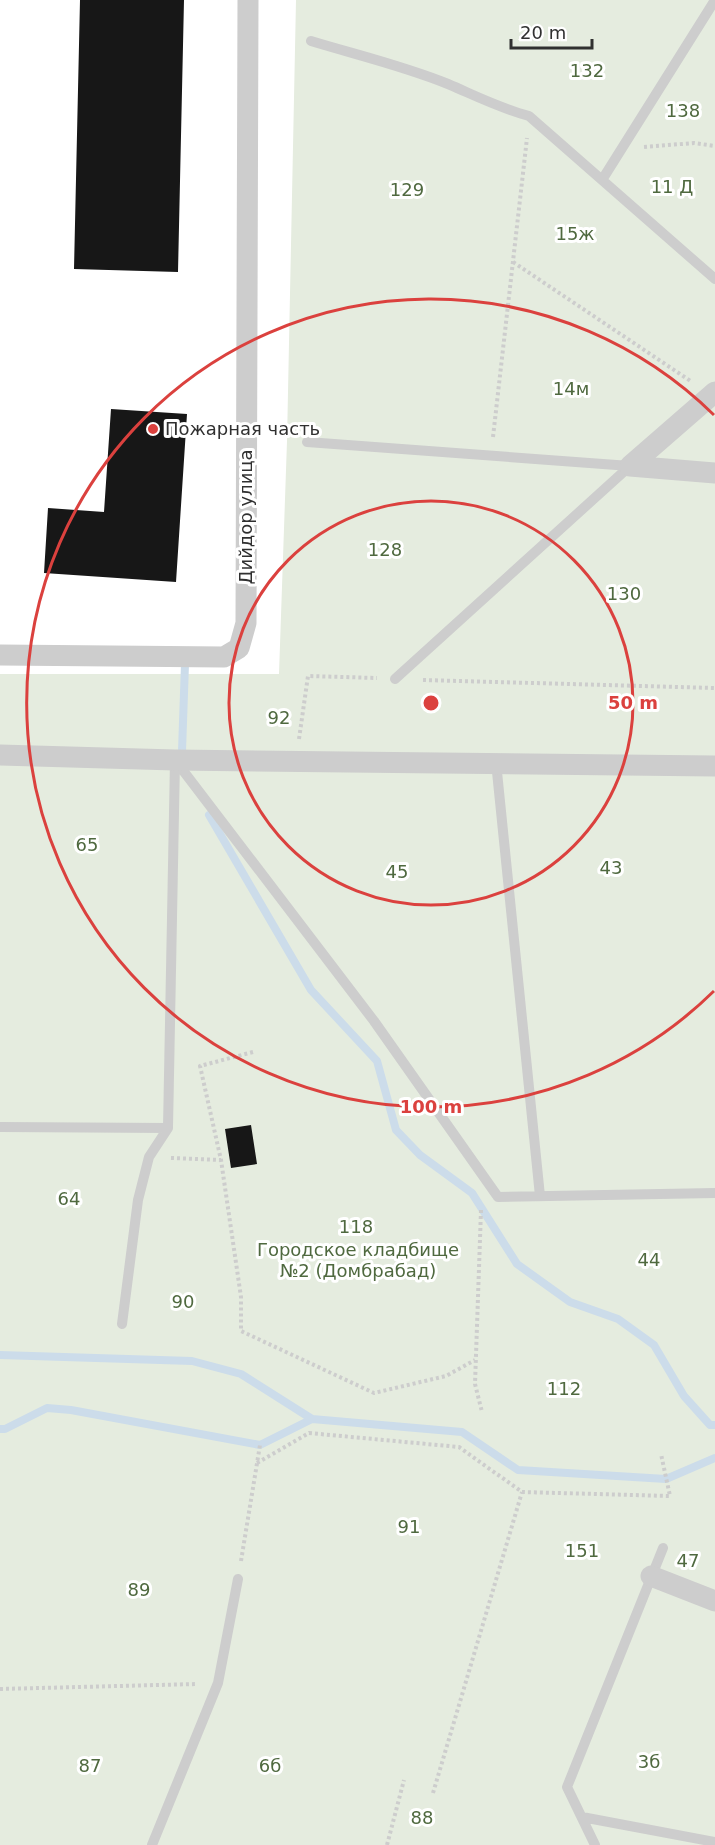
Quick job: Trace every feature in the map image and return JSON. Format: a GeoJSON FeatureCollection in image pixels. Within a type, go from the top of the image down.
{"type":"FeatureCollection","features":[{"type":"Feature","properties":{"kind":"street","name":"Дийдор улица"},"geometry":{"type":"LineString","coordinates":[[0,655],[224,657],[239,648],[246,623],[248,0]]}},
{"type":"Feature","properties":{"kind":"street"},"geometry":{"type":"LineString","coordinates":[[630,466],[713,394]]}},
{"type":"Feature","properties":{"kind":"street"},"geometry":{"type":"LineString","coordinates":[[630,466],[715,473]]}},
{"type":"Feature","properties":{"kind":"street"},"geometry":{"type":"LineString","coordinates":[[0,755],[175,760],[715,765]]}},
{"type":"Feature","properties":{"kind":"street"},"geometry":{"type":"LineString","coordinates":[[651,1576],[715,1601]]}},
{"type":"Feature","properties":{"kind":"lane"},"geometry":{"type":"LineString","coordinates":[[602,180],[715,0]]}},
{"type":"Feature","properties":{"kind":"lane"},"geometry":{"type":"LineString","coordinates":[[311,41],[399,67],[447,84],[501,108],[529,116],[715,279]]}},
{"type":"Feature","properties":{"kind":"lane"},"geometry":{"type":"LineString","coordinates":[[307,442],[630,466]]}},
{"type":"Feature","properties":{"kind":"lane"},"geometry":{"type":"LineString","coordinates":[[395,679],[630,466]]}},
{"type":"Feature","properties":{"kind":"lane"},"geometry":{"type":"LineString","coordinates":[[122,1324],[138,1200],[149,1157],[168,1128],[175,760]]}},
{"type":"Feature","properties":{"kind":"lane"},"geometry":{"type":"LineString","coordinates":[[175,760],[374,1021],[498,1197],[715,1193]]}},
{"type":"Feature","properties":{"kind":"lane"},"geometry":{"type":"LineString","coordinates":[[496,762],[540,1196]]}},
{"type":"Feature","properties":{"kind":"lane"},"geometry":{"type":"LineString","coordinates":[[0,1127],[168,1128]]}},
{"type":"Feature","properties":{"kind":"lane"},"geometry":{"type":"LineString","coordinates":[[596,1845],[567,1787],[663,1548]]}},
{"type":"Feature","properties":{"kind":"lane"},"geometry":{"type":"LineString","coordinates":[[152,1845],[218,1683],[238,1579]]}},
{"type":"Feature","properties":{"kind":"lane"},"geometry":{"type":"LineString","coordinates":[[582,1816],[715,1842]]}},
{"type":"Feature","properties":{"kind":"path"},"geometry":{"type":"LineString","coordinates":[[491,456],[529,116]]}},
{"type":"Feature","properties":{"kind":"path"},"geometry":{"type":"LineString","coordinates":[[622,149],[694,143],[715,146]]}},
{"type":"Feature","properties":{"kind":"path"},"geometry":{"type":"LineString","coordinates":[[513,262],[713,394]]}},
{"type":"Feature","properties":{"kind":"path"},"geometry":{"type":"LineString","coordinates":[[295,761],[308,676],[715,688]]}},
{"type":"Feature","properties":{"kind":"path"},"geometry":{"type":"LineString","coordinates":[[253,1052],[200,1066],[221,1160],[241,1297],[241,1331],[374,1393],[446,1376],[475,1360]]}},
{"type":"Feature","properties":{"kind":"path"},"geometry":{"type":"LineString","coordinates":[[149,1157],[221,1160]]}},
{"type":"Feature","properties":{"kind":"path"},"geometry":{"type":"LineString","coordinates":[[481,1210],[475,1384],[482,1412]]}},
{"type":"Feature","properties":{"kind":"path"},"geometry":{"type":"LineString","coordinates":[[257,1463],[309,1433],[459,1447],[522,1492],[670,1496],[661,1454]]}},
{"type":"Feature","properties":{"kind":"path"},"geometry":{"type":"LineString","coordinates":[[238,1579],[260,1445]]}},
{"type":"Feature","properties":{"kind":"path"},"geometry":{"type":"LineString","coordinates":[[433,1793],[522,1492]]}},
{"type":"Feature","properties":{"kind":"path"},"geometry":{"type":"LineString","coordinates":[[0,1689],[218,1683]]}},
{"type":"Feature","properties":{"kind":"path"},"geometry":{"type":"LineString","coordinates":[[387,1845],[404,1780]]}},
{"type":"Feature","properties":{"kind":"green space","name":"Городское кладбище №2 (Домбрабад)"},"geometry":{"type":"Polygon","coordinates":[[[296,0],[715,0],[715,1845],[0,1845],[0,674],[279,674],[287,441],[296,0]]]}},
{"type":"Feature","properties":{"kind":"building"},"geometry":{"type":"Polygon","coordinates":[[[80,0],[184,0],[178,272],[74,269],[80,0]]]}},
{"type":"Feature","properties":{"kind":"building"},"geometry":{"type":"Polygon","coordinates":[[[111,409],[187,414],[176,582],[44,573],[48,508],[104,512],[111,409]]]}},
{"type":"Feature","properties":{"kind":"building"},"geometry":{"type":"Polygon","coordinates":[[[251,1125],[257,1164],[231,1168],[225,1129],[251,1125]]]}},
{"type":"Feature","properties":{"kind":"waterway"},"geometry":{"type":"LineString","coordinates":[[182,751],[185,664]]}},
{"type":"Feature","properties":{"kind":"waterway"},"geometry":{"type":"LineString","coordinates":[[209,815],[311,990],[377,1061],[396,1130],[420,1155],[472,1193],[517,1264],[570,1302],[618,1319],[654,1345],[684,1396],[710,1425],[715,1425]]}},
{"type":"Feature","properties":{"kind":"waterway"},"geometry":{"type":"LineString","coordinates":[[0,1355],[192,1361],[241,1374],[312,1419],[462,1432],[518,1470],[666,1479],[715,1458]]}},
{"type":"Feature","properties":{"kind":"waterway"},"geometry":{"type":"LineString","coordinates":[[0,1429],[5,1429],[47,1408],[71,1410],[260,1445],[312,1419]]}},
{"type":"Feature","properties":{"kind":"place","name":"Пожарная часть"},"geometry":{"type":"Point","coordinates":[153,429]}},
{"type":"Feature","properties":{"kind":"park label","name":"132"},"geometry":{"type":"Point","coordinates":[587,71]}},
{"type":"Feature","properties":{"kind":"park label","name":"138"},"geometry":{"type":"Point","coordinates":[683,111]}},
{"type":"Feature","properties":{"kind":"park label","name":"11 Д"},"geometry":{"type":"Point","coordinates":[672,187]}},
{"type":"Feature","properties":{"kind":"park label","name":"129"},"geometry":{"type":"Point","coordinates":[407,190]}},
{"type":"Feature","properties":{"kind":"park label","name":"15ж"},"geometry":{"type":"Point","coordinates":[575,234]}},
{"type":"Feature","properties":{"kind":"park label","name":"14м"},"geometry":{"type":"Point","coordinates":[571,389]}},
{"type":"Feature","properties":{"kind":"park label","name":"128"},"geometry":{"type":"Point","coordinates":[385,550]}},
{"type":"Feature","properties":{"kind":"park label","name":"130"},"geometry":{"type":"Point","coordinates":[624,594]}},
{"type":"Feature","properties":{"kind":"park label","name":"92"},"geometry":{"type":"Point","coordinates":[279,718]}},
{"type":"Feature","properties":{"kind":"park label","name":"65"},"geometry":{"type":"Point","coordinates":[87,845]}},
{"type":"Feature","properties":{"kind":"park label","name":"43"},"geometry":{"type":"Point","coordinates":[611,868]}},
{"type":"Feature","properties":{"kind":"park label","name":"45"},"geometry":{"type":"Point","coordinates":[397,872]}},
{"type":"Feature","properties":{"kind":"park label","name":"64"},"geometry":{"type":"Point","coordinates":[69,1199]}},
{"type":"Feature","properties":{"kind":"park label","name":"118"},"geometry":{"type":"Point","coordinates":[356,1227]}},
{"type":"Feature","properties":{"kind":"park label","name":"44"},"geometry":{"type":"Point","coordinates":[649,1260]}},
{"type":"Feature","properties":{"kind":"park label","name":"90"},"geometry":{"type":"Point","coordinates":[183,1302]}},
{"type":"Feature","properties":{"kind":"park label","name":"112"},"geometry":{"type":"Point","coordinates":[564,1389]}},
{"type":"Feature","properties":{"kind":"park label","name":"91"},"geometry":{"type":"Point","coordinates":[409,1527]}},
{"type":"Feature","properties":{"kind":"park label","name":"151"},"geometry":{"type":"Point","coordinates":[582,1551]}},
{"type":"Feature","properties":{"kind":"park label","name":"47"},"geometry":{"type":"Point","coordinates":[688,1561]}},
{"type":"Feature","properties":{"kind":"park label","name":"89"},"geometry":{"type":"Point","coordinates":[139,1590]}},
{"type":"Feature","properties":{"kind":"park label","name":"3б"},"geometry":{"type":"Point","coordinates":[649,1762]}},
{"type":"Feature","properties":{"kind":"park label","name":"87"},"geometry":{"type":"Point","coordinates":[90,1766]}},
{"type":"Feature","properties":{"kind":"park label","name":"6б"},"geometry":{"type":"Point","coordinates":[270,1766]}},
{"type":"Feature","properties":{"kind":"park label","name":"88"},"geometry":{"type":"Point","coordinates":[422,1818]}}]}
